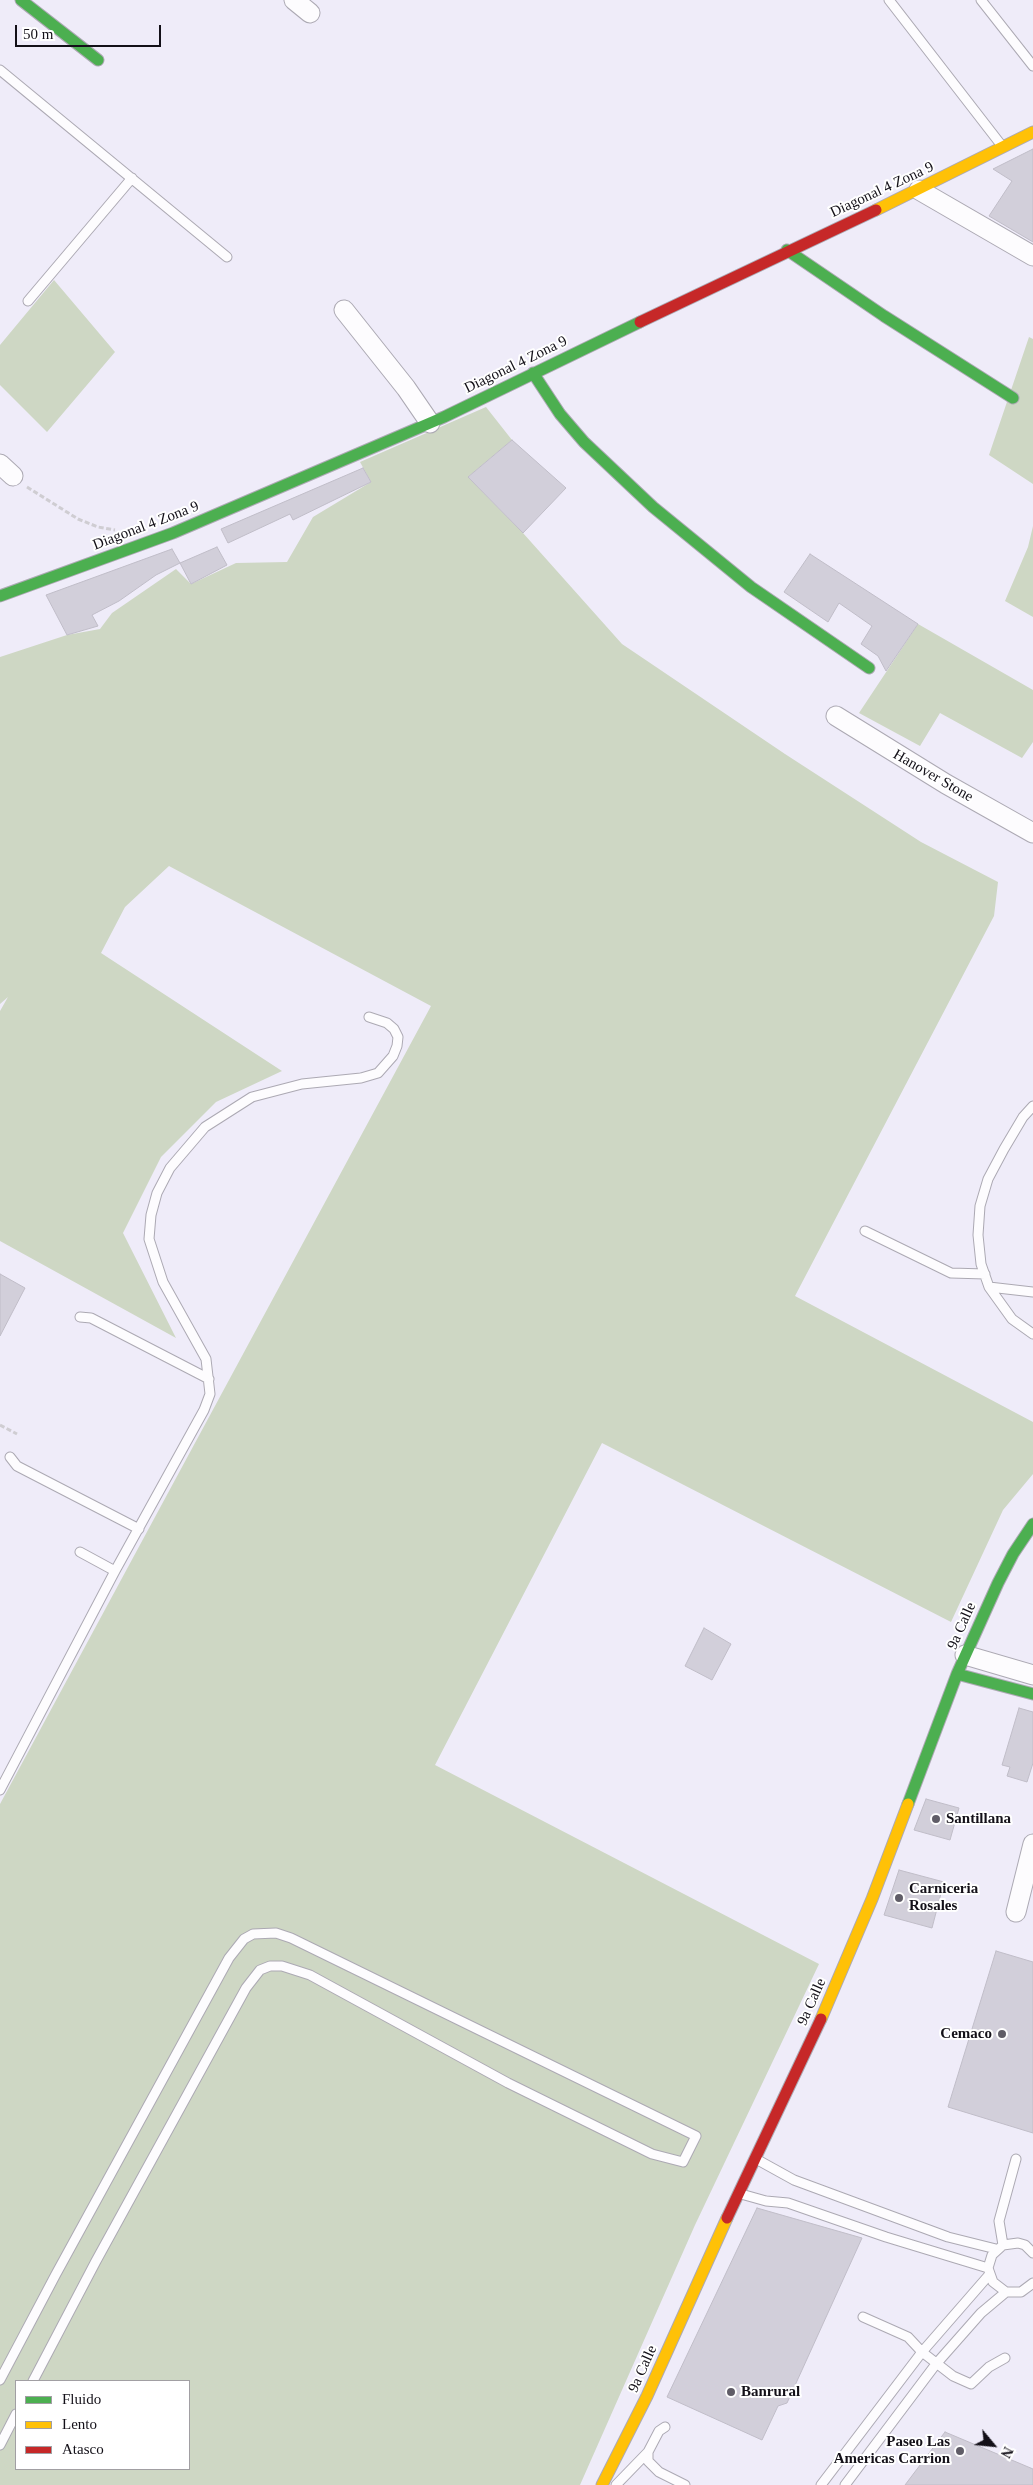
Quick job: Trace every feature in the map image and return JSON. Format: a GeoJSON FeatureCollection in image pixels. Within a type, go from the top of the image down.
{"type":"FeatureCollection","features":[{"type":"Feature","properties":{"kind":"street"},"geometry":{"type":"LineString","coordinates":[[21,0],[98,60]]}},
{"type":"Feature","properties":{"kind":"street"},"geometry":{"type":"LineString","coordinates":[[294,0],[310,12]]}},
{"type":"Feature","properties":{"kind":"street","name":"Diagonal 4 Zona 9"},"geometry":{"type":"LineString","coordinates":[[0,596],[173,533],[430,423],[787,250],[920,190],[1033,132]]}},
{"type":"Feature","properties":{"kind":"street"},"geometry":{"type":"LineString","coordinates":[[920,190],[1033,256]]}},
{"type":"Feature","properties":{"kind":"street"},"geometry":{"type":"LineString","coordinates":[[787,250],[884,316],[1013,398]]}},
{"type":"Feature","properties":{"kind":"street"},"geometry":{"type":"LineString","coordinates":[[344,310],[406,388],[430,423]]}},
{"type":"Feature","properties":{"kind":"street"},"geometry":{"type":"LineString","coordinates":[[533,373],[560,414],[584,442],[653,507],[751,588],[869,668]]}},
{"type":"Feature","properties":{"kind":"street","name":"Hanover Stone"},"geometry":{"type":"LineString","coordinates":[[836,716],[937,779],[1033,833]]}},
{"type":"Feature","properties":{"kind":"street","name":"9a Calle"},"geometry":{"type":"LineString","coordinates":[[602,2485],[647,2396],[754,2158],[824,2013],[850,1953],[957,1674],[1002,1576],[1033,1524]]}},
{"type":"Feature","properties":{"kind":"street"},"geometry":{"type":"LineString","coordinates":[[957,1674],[1028,1693],[1032,1671],[966,1655]]}},
{"type":"Feature","properties":{"kind":"street"},"geometry":{"type":"LineString","coordinates":[[1016,1912],[1033,1844]]}},
{"type":"Feature","properties":{"kind":"lane"},"geometry":{"type":"LineString","coordinates":[[889,0],[1002,147]]}},
{"type":"Feature","properties":{"kind":"lane"},"geometry":{"type":"LineString","coordinates":[[981,0],[1033,66]]}},
{"type":"Feature","properties":{"kind":"lane"},"geometry":{"type":"LineString","coordinates":[[0,70],[227,257]]}},
{"type":"Feature","properties":{"kind":"lane"},"geometry":{"type":"LineString","coordinates":[[28,301],[132,178]]}},
{"type":"Feature","properties":{"kind":"lane"},"geometry":{"type":"LineString","coordinates":[[0,1790],[115,1571],[204,1410],[210,1394],[206,1359],[163,1282],[149,1239],[151,1215],[157,1192],[170,1168],[205,1127],[252,1097],[302,1084],[361,1078],[378,1073],[393,1056],[398,1037],[394,1029],[387,1023],[369,1017]]}},
{"type":"Feature","properties":{"kind":"lane"},"geometry":{"type":"LineString","coordinates":[[1033,1106],[1004,1149],[988,1179],[980,1206],[978,1235],[981,1264],[989,1287],[1012,1319],[1033,1334]]}},
{"type":"Feature","properties":{"kind":"lane"},"geometry":{"type":"LineString","coordinates":[[865,1231],[951,1273],[985,1274]]}},
{"type":"Feature","properties":{"kind":"lane"},"geometry":{"type":"LineString","coordinates":[[989,1287],[1033,1292]]}},
{"type":"Feature","properties":{"kind":"lane"},"geometry":{"type":"LineString","coordinates":[[80,1317],[91,1318],[209,1379]]}},
{"type":"Feature","properties":{"kind":"lane"},"geometry":{"type":"LineString","coordinates":[[10,1457],[17,1466],[138,1529]]}},
{"type":"Feature","properties":{"kind":"lane"},"geometry":{"type":"LineString","coordinates":[[80,1552],[115,1571]]}},
{"type":"Feature","properties":{"kind":"lane"},"geometry":{"type":"LineString","coordinates":[[0,2380],[229,1958],[244,1939],[253,1934],[276,1933],[291,1938],[696,2136],[683,2162],[631,2146],[508,2084],[310,1975],[282,1966],[270,1966],[260,1970],[246,1988],[100,2252],[34,2380]]}},
{"type":"Feature","properties":{"kind":"lane"},"geometry":{"type":"LineString","coordinates":[[754,2158],[794,2180],[948,2237],[1000,2247],[1018,2243],[1025,2245],[1033,2252]]}},
{"type":"Feature","properties":{"kind":"lane"},"geometry":{"type":"LineString","coordinates":[[821,2485],[922,2352],[988,2272],[989,2261],[1000,2247],[1000,2214],[1016,2159]]}},
{"type":"Feature","properties":{"kind":"lane"},"geometry":{"type":"LineString","coordinates":[[738,2193],[766,2201],[788,2203],[988,2272],[998,2288],[1006,2292],[1021,2292],[1031,2287]]}},
{"type":"Feature","properties":{"kind":"lane"},"geometry":{"type":"LineString","coordinates":[[846,2485],[936,2364],[981,2313],[1006,2292]]}},
{"type":"Feature","properties":{"kind":"lane"},"geometry":{"type":"LineString","coordinates":[[863,2317],[908,2337],[936,2364],[953,2376],[971,2384],[989,2367],[1005,2358]]}},
{"type":"Feature","properties":{"kind":"lane"},"geometry":{"type":"LineString","coordinates":[[0,2446],[15,2416]]}},
{"type":"Feature","properties":{"kind":"lane"},"geometry":{"type":"LineString","coordinates":[[616,2485],[648,2452],[659,2431],[665,2426]]}},
{"type":"Feature","properties":{"kind":"lane"},"geometry":{"type":"LineString","coordinates":[[648,2452],[648,2460],[654,2468],[685,2485]]}},
{"type":"Feature","properties":{"kind":"path"},"geometry":{"type":"LineString","coordinates":[[6,470],[78,519],[98,527],[120,531]]}},
{"type":"Feature","properties":{"kind":"path"},"geometry":{"type":"LineString","coordinates":[[0,1426],[17,1434]]}},
{"type":"Feature","properties":{"kind":"green space"},"geometry":{"type":"Polygon","coordinates":[[[54,280],[115,352],[47,432],[0,385],[0,345],[54,280]]]}},
{"type":"Feature","properties":{"kind":"green space"},"geometry":{"type":"Polygon","coordinates":[[[1029,337],[1033,339],[1033,484],[989,455],[1029,337]]]}},
{"type":"Feature","properties":{"kind":"green space"},"geometry":{"type":"Polygon","coordinates":[[[486,407],[512,440],[468,477],[523,533],[622,644],[785,754],[921,842],[998,882],[994,916],[795,1296],[1033,1422],[1033,1474],[1003,1510],[951,1622],[602,1443],[435,1765],[819,1964],[695,2225],[580,2485],[0,2485],[0,1804],[431,1006],[169,866],[125,907],[101,953],[282,1071],[216,1102],[161,1157],[123,1233],[176,1338],[0,1241],[0,1011],[8,997],[0,1004],[0,657],[67,635],[100,629],[112,613],[176,569],[191,584],[236,563],[287,562],[313,517],[371,482],[360,462],[486,407]]]}},
{"type":"Feature","properties":{"kind":"green space"},"geometry":{"type":"Polygon","coordinates":[[[1033,526],[1033,617],[1005,601],[1028,547],[1033,526]]]}},
{"type":"Feature","properties":{"kind":"green space"},"geometry":{"type":"Polygon","coordinates":[[[918,624],[1033,690],[1033,742],[1022,758],[940,713],[920,746],[859,713],[918,624]]]}},
{"type":"Feature","properties":{"kind":"building"},"geometry":{"type":"Polygon","coordinates":[[[1033,149],[1033,242],[989,216],[1012,181],[993,169],[1033,149]]]}},
{"type":"Feature","properties":{"kind":"building"},"geometry":{"type":"Polygon","coordinates":[[[512,440],[566,488],[523,533],[468,477],[512,440]]]}},
{"type":"Feature","properties":{"kind":"building"},"geometry":{"type":"Polygon","coordinates":[[[363,468],[371,482],[293,520],[290,514],[228,543],[221,529],[363,468]]]}},
{"type":"Feature","properties":{"kind":"building"},"geometry":{"type":"Polygon","coordinates":[[[217,547],[227,565],[191,584],[180,563],[217,547]]]}},
{"type":"Feature","properties":{"kind":"building"},"geometry":{"type":"Polygon","coordinates":[[[172,549],[180,563],[156,575],[119,601],[92,615],[98,626],[67,635],[46,595],[172,549]]]}},
{"type":"Feature","properties":{"kind":"building"},"geometry":{"type":"Polygon","coordinates":[[[810,554],[918,624],[886,671],[878,656],[861,644],[872,626],[839,603],[828,622],[784,592],[810,554]]]}},
{"type":"Feature","properties":{"kind":"building"},"geometry":{"type":"Polygon","coordinates":[[[0,1274],[25,1288],[0,1336],[0,1274]]]}},
{"type":"Feature","properties":{"kind":"building"},"geometry":{"type":"Polygon","coordinates":[[[704,1628],[731,1644],[712,1680],[685,1666],[704,1628]]]}},
{"type":"Feature","properties":{"kind":"building"},"geometry":{"type":"Polygon","coordinates":[[[1019,1708],[1033,1712],[1033,1763],[1027,1782],[1007,1776],[1010,1767],[1002,1765],[1019,1708]]]}},
{"type":"Feature","properties":{"kind":"building","name":"Santillana"},"geometry":{"type":"Polygon","coordinates":[[[926,1799],[959,1808],[950,1840],[914,1830],[926,1799]]]}},
{"type":"Feature","properties":{"kind":"building"},"geometry":{"type":"Polygon","coordinates":[[[899,1870],[944,1882],[932,1928],[884,1915],[899,1870]]]}},
{"type":"Feature","properties":{"kind":"building","name":"Cemaco"},"geometry":{"type":"Polygon","coordinates":[[[996,1951],[1033,1962],[1033,2133],[948,2107],[996,1951]]]}},
{"type":"Feature","properties":{"kind":"building"},"geometry":{"type":"Polygon","coordinates":[[[757,2208],[862,2238],[787,2403],[778,2406],[762,2440],[667,2397],[757,2208]]]}},
{"type":"Feature","properties":{"kind":"building","name":"Paseo Las Americas Carrion"},"geometry":{"type":"Polygon","coordinates":[[[945,2432],[1033,2469],[1033,2485],[905,2485],[945,2432]]]}},
{"type":"Feature","properties":{"kind":"traffic: fast"},"geometry":{"type":"LineString","coordinates":[[21,0],[98,60]]}},
{"type":"Feature","properties":{"kind":"traffic: fast"},"geometry":{"type":"LineString","coordinates":[[787,250],[884,316],[1013,398]]}},
{"type":"Feature","properties":{"kind":"traffic: fast"},"geometry":{"type":"LineString","coordinates":[[0,596],[173,533],[444,417],[640,322]]}},
{"type":"Feature","properties":{"kind":"traffic: fast"},"geometry":{"type":"LineString","coordinates":[[533,373],[560,414],[584,442],[653,507],[751,587],[869,668]]}},
{"type":"Feature","properties":{"kind":"traffic: fast"},"geometry":{"type":"LineString","coordinates":[[908,1804],[957,1674],[998,1583],[1013,1554],[1033,1524]]}},
{"type":"Feature","properties":{"kind":"traffic: fast"},"geometry":{"type":"LineString","coordinates":[[957,1674],[1033,1694]]}},
{"type":"Feature","properties":{"kind":"traffic: slow"},"geometry":{"type":"LineString","coordinates":[[876,210],[1033,132]]}},
{"type":"Feature","properties":{"kind":"traffic: slow"},"geometry":{"type":"LineString","coordinates":[[821,2019],[872,1899],[908,1804]]}},
{"type":"Feature","properties":{"kind":"traffic: slow"},"geometry":{"type":"LineString","coordinates":[[602,2485],[647,2396],[727,2218]]}},
{"type":"Feature","properties":{"kind":"traffic: jam"},"geometry":{"type":"LineString","coordinates":[[640,322],[876,210]]}},
{"type":"Feature","properties":{"kind":"traffic: jam"},"geometry":{"type":"LineString","coordinates":[[727,2218],[821,2019]]}},
{"type":"Feature","properties":{"kind":"place","name":"Santillana"},"geometry":{"type":"Point","coordinates":[936,1819]}},
{"type":"Feature","properties":{"kind":"place","name":"Carniceria Rosales"},"geometry":{"type":"Point","coordinates":[899,1898]}},
{"type":"Feature","properties":{"kind":"place","name":"Cemaco"},"geometry":{"type":"Point","coordinates":[1002,2034]}},
{"type":"Feature","properties":{"kind":"place","name":"Banrural"},"geometry":{"type":"Point","coordinates":[731,2392]}},
{"type":"Feature","properties":{"kind":"place","name":"Paseo Las Americas Carrion"},"geometry":{"type":"Point","coordinates":[960,2451]}}]}
